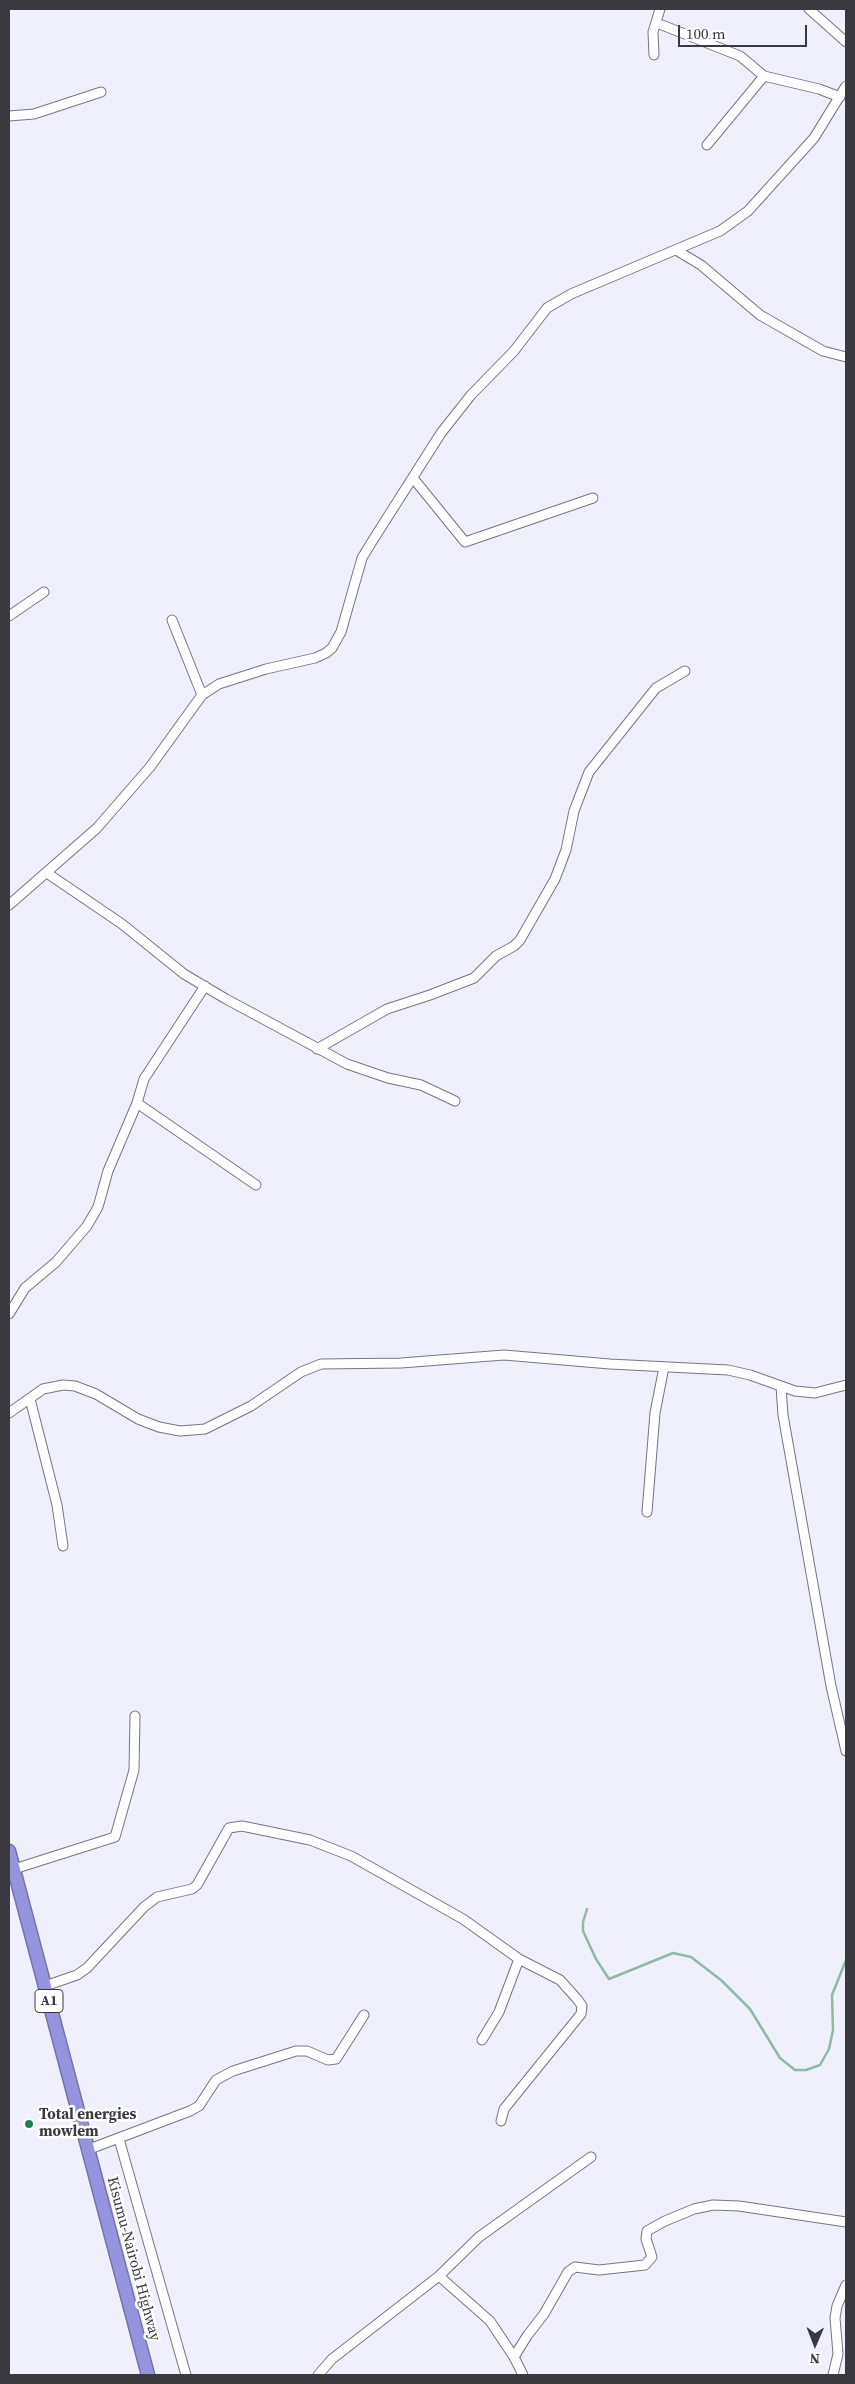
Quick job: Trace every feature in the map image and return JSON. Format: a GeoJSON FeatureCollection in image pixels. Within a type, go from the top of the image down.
{"type":"FeatureCollection","features":[{"type":"Feature","properties":{"kind":"highway","name":"A1"},"geometry":{"type":"LineString","coordinates":[[9,1851],[14,1869],[13,1887],[45,1986],[87,2150]]}},
{"type":"Feature","properties":{"kind":"highway","name":"Kisumu-Nairobi Highway"},"geometry":{"type":"LineString","coordinates":[[87,2150],[148,2375]]}},
{"type":"Feature","properties":{"kind":"street"},"geometry":{"type":"LineString","coordinates":[[654,55],[653,32],[660,9]]}},
{"type":"Feature","properties":{"kind":"street"},"geometry":{"type":"LineString","coordinates":[[809,9],[846,42]]}},
{"type":"Feature","properties":{"kind":"street"},"geometry":{"type":"LineString","coordinates":[[662,25],[740,56],[764,76],[819,89],[840,97]]}},
{"type":"Feature","properties":{"kind":"street"},"geometry":{"type":"LineString","coordinates":[[707,145],[764,76]]}},
{"type":"Feature","properties":{"kind":"street"},"geometry":{"type":"LineString","coordinates":[[9,905],[97,828],[150,767],[202,695],[219,684],[266,668],[315,658],[332,648],[341,632],[362,558],[412,478],[457,412],[514,351],[547,308],[571,294],[720,231],[748,210],[814,138],[846,86]]}},
{"type":"Feature","properties":{"kind":"street"},"geometry":{"type":"LineString","coordinates":[[9,116],[34,114],[101,92]]}},
{"type":"Feature","properties":{"kind":"street"},"geometry":{"type":"LineString","coordinates":[[676,250],[701,265],[760,315],[823,351],[846,357]]}},
{"type":"Feature","properties":{"kind":"street"},"geometry":{"type":"LineString","coordinates":[[412,478],[465,542],[593,498]]}},
{"type":"Feature","properties":{"kind":"street"},"geometry":{"type":"LineString","coordinates":[[9,616],[44,592]]}},
{"type":"Feature","properties":{"kind":"street"},"geometry":{"type":"LineString","coordinates":[[172,620],[202,695]]}},
{"type":"Feature","properties":{"kind":"street"},"geometry":{"type":"LineString","coordinates":[[317,1049],[387,1009],[430,996],[474,978],[496,956],[514,946],[520,940],[555,878],[566,850],[574,810],[589,772],[656,688],[684,671]]}},
{"type":"Feature","properties":{"kind":"street"},"geometry":{"type":"LineString","coordinates":[[47,873],[122,924],[184,974],[317,1049],[347,1064],[388,1078],[421,1085],[456,1101]]}},
{"type":"Feature","properties":{"kind":"street"},"geometry":{"type":"LineString","coordinates":[[9,1314],[25,1288],[56,1262],[87,1226],[98,1207],[108,1171],[137,1103],[144,1079],[205,986]]}},
{"type":"Feature","properties":{"kind":"street"},"geometry":{"type":"LineString","coordinates":[[137,1103],[256,1185]]}},
{"type":"Feature","properties":{"kind":"street"},"geometry":{"type":"LineString","coordinates":[[9,1413],[51,1386],[75,1386],[96,1394],[138,1419],[159,1428],[180,1431],[205,1429],[251,1406],[300,1372],[321,1364],[400,1363],[504,1355],[526,1355],[581,1362],[728,1370],[750,1375],[781,1387],[815,1394],[846,1385]]}},
{"type":"Feature","properties":{"kind":"street"},"geometry":{"type":"LineString","coordinates":[[647,1512],[655,1413],[664,1367]]}},
{"type":"Feature","properties":{"kind":"street"},"geometry":{"type":"LineString","coordinates":[[781,1387],[783,1415],[831,1686],[846,1751]]}},
{"type":"Feature","properties":{"kind":"street"},"geometry":{"type":"LineString","coordinates":[[30,1399],[57,1505],[64,1546]]}},
{"type":"Feature","properties":{"kind":"street"},"geometry":{"type":"LineString","coordinates":[[14,1869],[116,1837],[134,1770],[134,1716]]}},
{"type":"Feature","properties":{"kind":"street"},"geometry":{"type":"LineString","coordinates":[[45,1986],[77,1975],[87,1968],[144,1907],[157,1897],[192,1889],[197,1885],[229,1828],[234,1826],[310,1840],[351,1856],[463,1919],[519,1959],[560,1980],[568,1987],[582,2006],[577,2019],[504,2110],[501,2121]]}},
{"type":"Feature","properties":{"kind":"street"},"geometry":{"type":"LineString","coordinates":[[482,2040],[499,2012],[519,1959]]}},
{"type":"Feature","properties":{"kind":"street"},"geometry":{"type":"LineString","coordinates":[[87,2150],[119,2140],[190,2111],[199,2106],[216,2080],[233,2071],[296,2051],[307,2051],[328,2060],[336,2059],[364,2015]]}},
{"type":"Feature","properties":{"kind":"street"},"geometry":{"type":"LineString","coordinates":[[119,2140],[186,2375]]}},
{"type":"Feature","properties":{"kind":"street"},"geometry":{"type":"LineString","coordinates":[[318,2375],[332,2359],[439,2276],[478,2238],[591,2157]]}},
{"type":"Feature","properties":{"kind":"street"},"geometry":{"type":"LineString","coordinates":[[514,2357],[544,2314],[568,2272],[575,2268],[611,2270],[649,2262],[652,2257],[646,2233],[649,2229],[694,2209],[713,2205],[739,2206],[846,2222]]}},
{"type":"Feature","properties":{"kind":"street"},"geometry":{"type":"LineString","coordinates":[[439,2276],[490,2321],[514,2357],[523,2375]]}},
{"type":"Feature","properties":{"kind":"street"},"geometry":{"type":"LineString","coordinates":[[834,2375],[838,2354],[837,2306],[846,2286]]}},
{"type":"Feature","properties":{"kind":"waterway"},"geometry":{"type":"LineString","coordinates":[[587,1909],[583,1922],[583,1931],[596,1959],[609,1979],[673,1953],[691,1957],[721,1980],[750,2009],[780,2058],[795,2070],[806,2070],[820,2065],[829,2049],[833,2030],[832,1995],[846,1960]]}},
{"type":"Feature","properties":{"kind":"place","name":"Total energies mowlem"},"geometry":{"type":"Point","coordinates":[29,2124]}}]}
